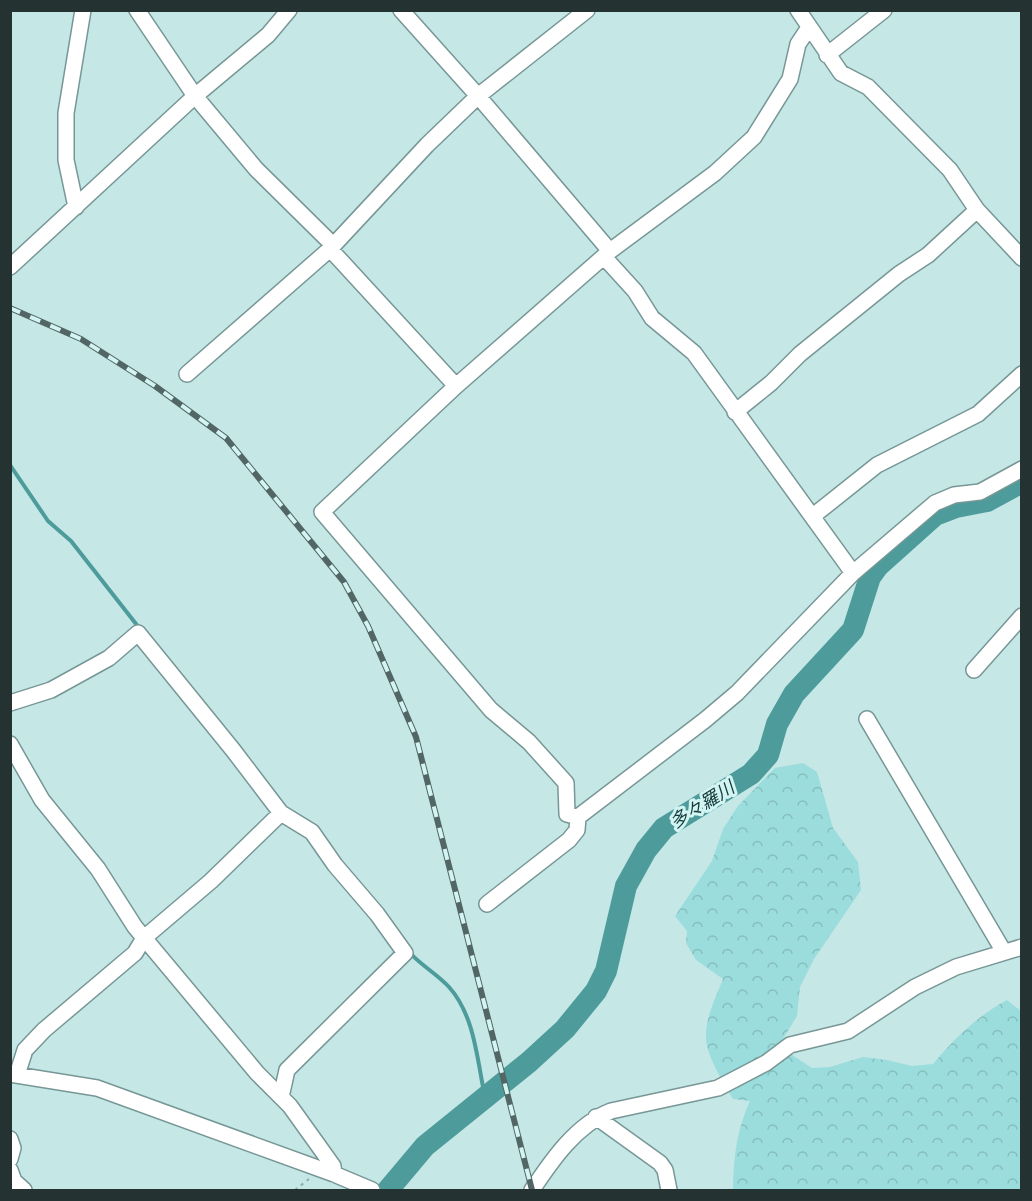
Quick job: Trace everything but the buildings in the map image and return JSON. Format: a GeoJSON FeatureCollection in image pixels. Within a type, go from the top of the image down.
{"type":"FeatureCollection","features":[{"type":"Feature","properties":{"kind":"street"},"geometry":{"type":"LineString","coordinates":[[75,207],[66,160],[66,113],[83,10]]}},
{"type":"Feature","properties":{"kind":"street"},"geometry":{"type":"LineString","coordinates":[[137,10],[195,96],[256,170],[331,247],[456,386]]}},
{"type":"Feature","properties":{"kind":"street"},"geometry":{"type":"LineString","coordinates":[[10,267],[195,96],[268,34],[289,10]]}},
{"type":"Feature","properties":{"kind":"street"},"geometry":{"type":"LineString","coordinates":[[401,10],[478,96],[607,254],[652,318],[694,353],[853,573]]}},
{"type":"Feature","properties":{"kind":"street"},"geometry":{"type":"LineString","coordinates":[[187,374],[331,247],[427,145],[478,96],[587,10]]}},
{"type":"Feature","properties":{"kind":"street"},"geometry":{"type":"LineString","coordinates":[[798,10],[808,29],[841,73],[868,87],[950,170],[977,210],[1022,258]]}},
{"type":"Feature","properties":{"kind":"street"},"geometry":{"type":"LineString","coordinates":[[827,55],[884,10]]}},
{"type":"Feature","properties":{"kind":"street"},"geometry":{"type":"LineString","coordinates":[[578,817],[567,814],[566,783],[529,742],[491,710],[322,512],[456,386],[607,254],[715,173],[754,137],[790,79],[798,44],[808,29]]}},
{"type":"Feature","properties":{"kind":"street"},"geometry":{"type":"LineString","coordinates":[[735,412],[771,383],[800,354],[899,274],[928,255],[977,210]]}},
{"type":"Feature","properties":{"kind":"street"},"geometry":{"type":"LineString","coordinates":[[813,516],[876,465],[978,414],[1022,374]]}},
{"type":"Feature","properties":{"kind":"street"},"geometry":{"type":"LineString","coordinates":[[487,903],[569,840],[577,830],[578,817],[737,693],[853,573],[935,503],[954,495],[980,492],[1022,469]]}},
{"type":"Feature","properties":{"kind":"street"},"geometry":{"type":"LineString","coordinates":[[974,670],[1022,616]]}},
{"type":"Feature","properties":{"kind":"street"},"geometry":{"type":"LineString","coordinates":[[10,703],[51,690],[109,658],[138,633],[281,813],[312,832],[335,865],[377,914],[405,953],[287,1070],[281,1097]]}},
{"type":"Feature","properties":{"kind":"street"},"geometry":{"type":"LineString","coordinates":[[867,719],[1004,952]]}},
{"type":"Feature","properties":{"kind":"street"},"geometry":{"type":"LineString","coordinates":[[10,744],[42,800],[98,869],[135,927],[257,1073],[281,1097],[333,1166],[334,1174]]}},
{"type":"Feature","properties":{"kind":"street"},"geometry":{"type":"LineString","coordinates":[[281,813],[211,881],[144,938],[135,953],[44,1030],[25,1050],[14,1074],[96,1088],[334,1174],[372,1191]]}},
{"type":"Feature","properties":{"kind":"street"},"geometry":{"type":"LineString","coordinates":[[532,1191],[548,1166],[583,1127],[596,1117],[611,1111],[718,1088],[766,1063],[790,1045],[848,1031],[915,987],[956,967],[1022,947]]}},
{"type":"Feature","properties":{"kind":"street"},"geometry":{"type":"LineString","coordinates":[[596,1117],[660,1163],[665,1170],[669,1191]]}},
{"type":"Feature","properties":{"kind":"street"},"geometry":{"type":"LineString","coordinates":[[10,1140],[13,1148],[10,1159]]}},
{"type":"Feature","properties":{"kind":"street"},"geometry":{"type":"LineString","coordinates":[[10,1170],[14,1181],[24,1191]]}},
{"type":"Feature","properties":{"kind":"green space"},"geometry":{"type":"Polygon","coordinates":[[[803,763],[817,772],[833,828],[858,862],[861,890],[814,959],[800,987],[797,1016],[781,1042],[792,1055],[812,1068],[830,1067],[863,1057],[912,1066],[933,1064],[967,1029],[986,1013],[1007,1000],[1021,1011],[1021,1190],[733,1190],[737,1145],[750,1101],[733,1099],[716,1069],[707,1045],[706,1030],[709,1015],[723,979],[696,960],[686,943],[687,931],[675,916],[712,861],[723,829],[738,806],[775,768],[803,763]]]}},
{"type":"Feature","properties":{"kind":"waterway"},"geometry":{"type":"LineString","coordinates":[[10,465],[48,521],[71,541],[140,629]]}},
{"type":"Feature","properties":{"kind":"waterway","name":"多々羅川"},"geometry":{"type":"LineString","coordinates":[[388,1190],[425,1146],[529,1062],[565,1029],[596,991],[606,971],[626,886],[646,850],[664,828],[751,774],[768,755],[777,724],[794,694],[853,630],[870,577],[878,566],[935,515],[956,507],[987,501],[1022,482]]}},
{"type":"Feature","properties":{"kind":"waterway"},"geometry":{"type":"LineString","coordinates":[[410,953],[440,978],[458,999],[474,1039],[485,1097]]}},
{"type":"Feature","properties":{"kind":"railway"},"geometry":{"type":"LineString","coordinates":[[10,308],[81,339],[155,386],[226,438],[344,582],[368,626],[416,737],[532,1190]]}}]}
